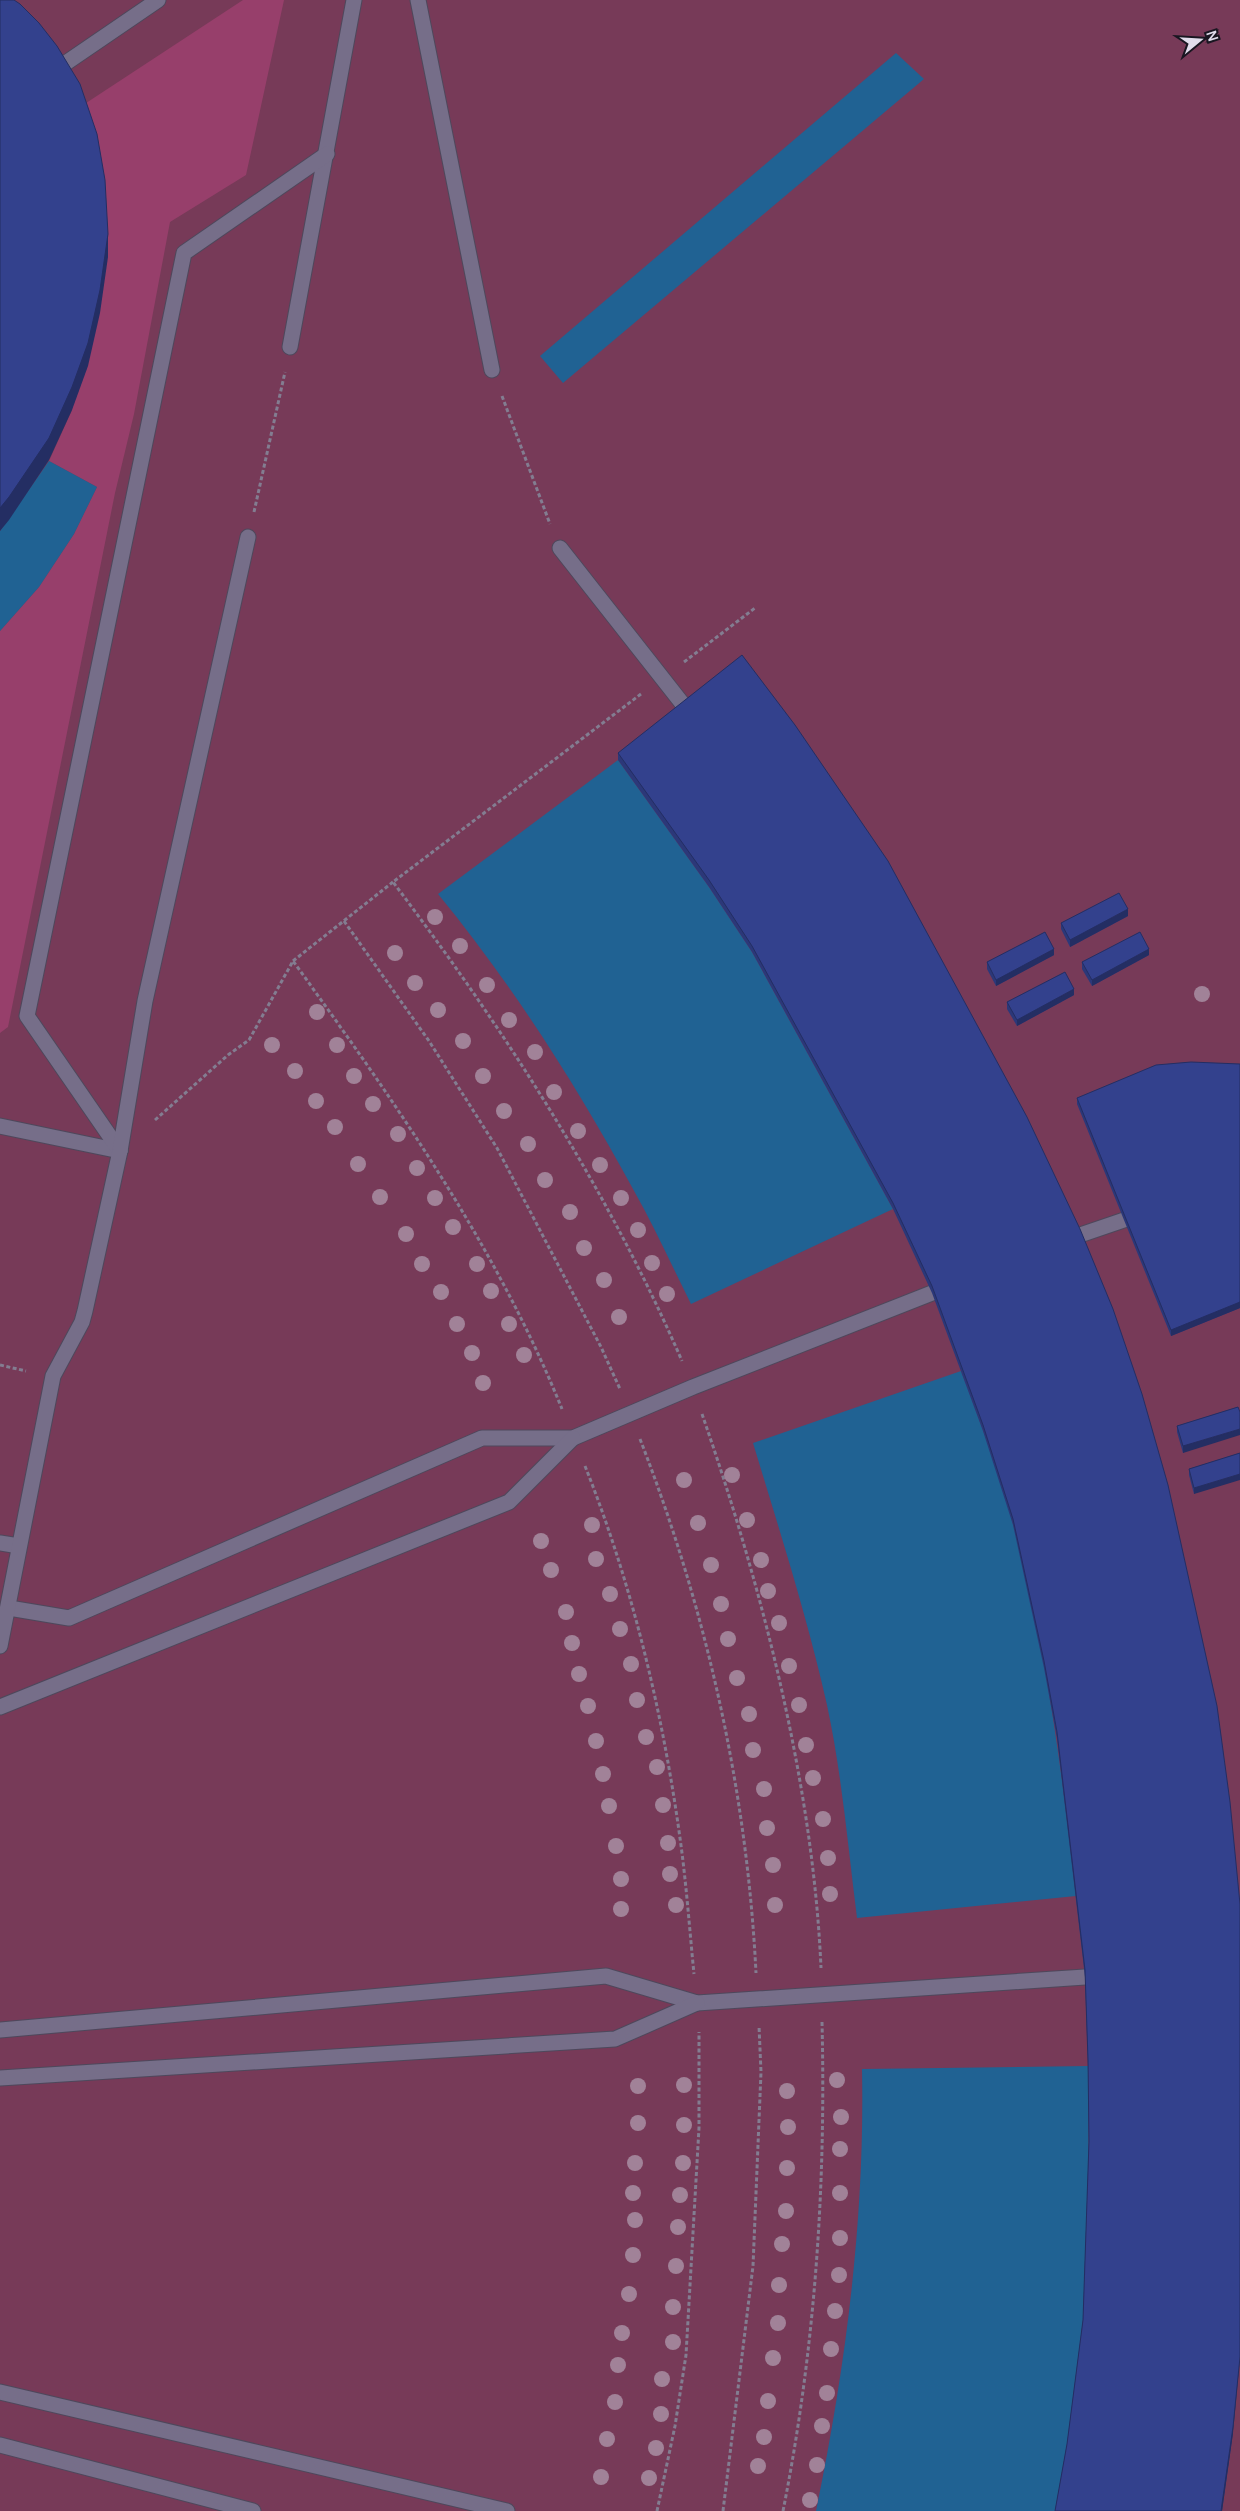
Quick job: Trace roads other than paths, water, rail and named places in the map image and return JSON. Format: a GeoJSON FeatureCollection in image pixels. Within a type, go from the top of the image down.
{"type":"FeatureCollection","features":[{"type":"Feature","properties":{"kind":"street"},"geometry":{"type":"LineString","coordinates":[[57,69],[158,0]]}},
{"type":"Feature","properties":{"kind":"street"},"geometry":{"type":"LineString","coordinates":[[290,347],[354,0]]}},
{"type":"Feature","properties":{"kind":"street"},"geometry":{"type":"LineString","coordinates":[[418,0],[492,370]]}},
{"type":"Feature","properties":{"kind":"street"},"geometry":{"type":"LineString","coordinates":[[120,1151],[27,1016],[184,253],[327,154]]}},
{"type":"Feature","properties":{"kind":"street"},"geometry":{"type":"LineString","coordinates":[[0,1646],[52,1376],[82,1322],[120,1151],[145,1002],[248,538]]}},
{"type":"Feature","properties":{"kind":"street"},"geometry":{"type":"LineString","coordinates":[[560,548],[685,707]]}},
{"type":"Feature","properties":{"kind":"street"},"geometry":{"type":"LineString","coordinates":[[0,1126],[120,1151]]}},
{"type":"Feature","properties":{"kind":"street"},"geometry":{"type":"LineString","coordinates":[[1080,1235],[1124,1220]]}},
{"type":"Feature","properties":{"kind":"street"},"geometry":{"type":"LineString","coordinates":[[8,1608],[69,1618],[482,1438],[573,1438],[693,1387],[932,1293]]}},
{"type":"Feature","properties":{"kind":"street"},"geometry":{"type":"LineString","coordinates":[[0,1707],[509,1502],[573,1438]]}},
{"type":"Feature","properties":{"kind":"street"},"geometry":{"type":"LineString","coordinates":[[0,1543],[19,1546]]}},
{"type":"Feature","properties":{"kind":"street"},"geometry":{"type":"LineString","coordinates":[[0,2030],[606,1976],[698,2003],[1085,1977]]}},
{"type":"Feature","properties":{"kind":"street"},"geometry":{"type":"LineString","coordinates":[[0,2078],[615,2039],[698,2003]]}},
{"type":"Feature","properties":{"kind":"street"},"geometry":{"type":"LineString","coordinates":[[0,2392],[507,2511]]}},
{"type":"Feature","properties":{"kind":"street"},"geometry":{"type":"LineString","coordinates":[[0,2445],[253,2511]]}},
{"type":"Feature","properties":{"kind":"water"},"geometry":{"type":"Polygon","coordinates":[[[896,53],[924,79],[563,383],[540,356],[896,53]]]}},
{"type":"Feature","properties":{"kind":"water"},"geometry":{"type":"Polygon","coordinates":[[[49,461],[97,487],[74,534],[39,587],[0,631],[0,531],[49,461]]]}},
{"type":"Feature","properties":{"kind":"water"},"geometry":{"type":"Polygon","coordinates":[[[618,760],[709,887],[752,952],[893,1209],[691,1304],[641,1203],[612,1150],[566,1074],[492,964],[438,894],[618,760]]]}},
{"type":"Feature","properties":{"kind":"water"},"geometry":{"type":"Polygon","coordinates":[[[961,1371],[1008,1505],[1025,1570],[1052,1709],[1076,1896],[857,1918],[841,1784],[827,1705],[802,1606],[753,1443],[961,1371]]]}},
{"type":"Feature","properties":{"kind":"water"},"geometry":{"type":"Polygon","coordinates":[[[1088,2066],[1087,2262],[1083,2327],[1057,2511],[816,2511],[845,2346],[857,2236],[862,2125],[862,2069],[1088,2066]]]}}]}
